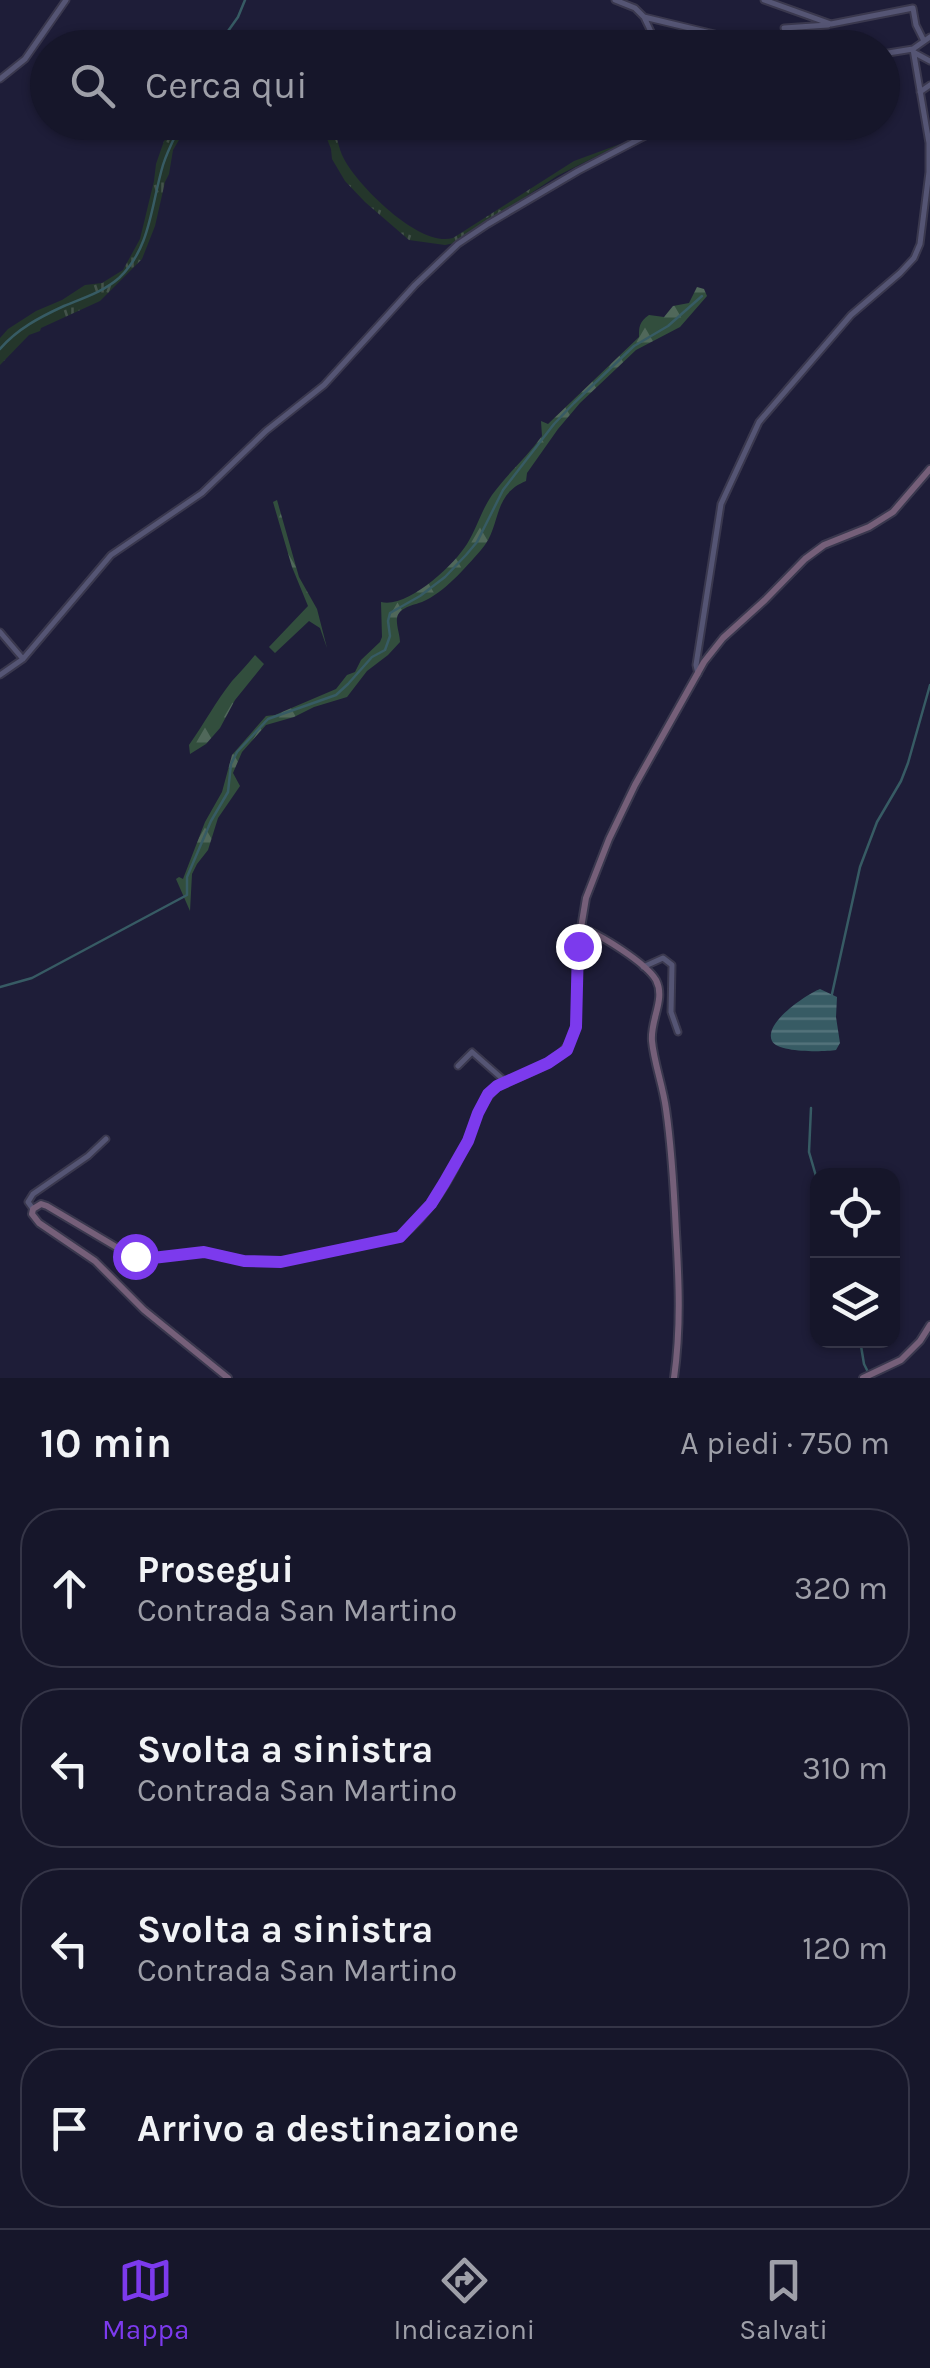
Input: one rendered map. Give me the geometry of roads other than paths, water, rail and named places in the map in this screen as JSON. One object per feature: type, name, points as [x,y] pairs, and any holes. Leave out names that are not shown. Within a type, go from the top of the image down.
[{"type":"main road","points":[[228,1378],[144,1310],[95,1261],[39,1223],[32,1209],[47,1206],[128,1254],[144,1259],[204,1252],[244,1261],[281,1262],[400,1237],[424,1214],[444,1183],[488,1094],[563,1054],[573,1038],[580,928],[586,898],[635,785],[698,674],[723,638],[805,559],[824,545],[885,518],[930,469]]},
{"type":"main road","points":[[580,928],[643,967],[660,992],[652,1042],[674,1170],[680,1293],[674,1378]]},
{"type":"main road","points":[[867,1375],[900,1360],[930,1325]]},
{"type":"street","points":[[46,30],[66,0]]},
{"type":"street","points":[[615,0],[636,8],[649,30]]},
{"type":"street","points":[[764,0],[831,24]]},
{"type":"street","points":[[784,28],[831,24],[913,8],[916,25],[927,39],[914,51]]},
{"type":"street","points":[[644,17],[693,30]]},
{"type":"street","points":[[698,674],[696,665],[721,504],[760,422],[851,315],[914,258],[920,244],[930,172],[928,126],[914,51]]},
{"type":"street","points":[[900,52],[914,51],[930,60]]},
{"type":"street","points":[[0,79],[30,53]]},
{"type":"street","points":[[920,92],[930,85]]},
{"type":"street","points":[[0,675],[23,659],[111,555],[202,493],[266,432],[324,385],[458,244],[637,140]]},
{"type":"street","points":[[0,632],[23,659]]},
{"type":"street","points":[[643,967],[663,958],[672,965],[671,1012],[678,1032]]},
{"type":"street","points":[[458,1066],[472,1052],[506,1082]]},
{"type":"street","points":[[32,1209],[28,1202],[33,1194],[106,1138]]},
{"type":"waterway","points":[[229,30],[245,0]]},
{"type":"waterway","points":[[0,349],[38,319],[106,287],[130,266],[144,240],[173,140]]},
{"type":"waterway","points":[[0,987],[32,978],[187,895],[187,877],[228,792],[231,764],[237,752],[268,719],[336,695],[372,657],[385,650],[390,636],[390,613],[445,577],[466,555],[477,542],[503,490],[554,424],[634,346],[668,326],[702,296]]},
{"type":"waterway","points":[[832,994],[860,867],[877,822],[908,763],[930,685]]},
{"type":"waterway","points":[[811,1108],[809,1152],[814,1168]]},
{"type":"waterway","points":[[861,1348],[871,1378]]}]
